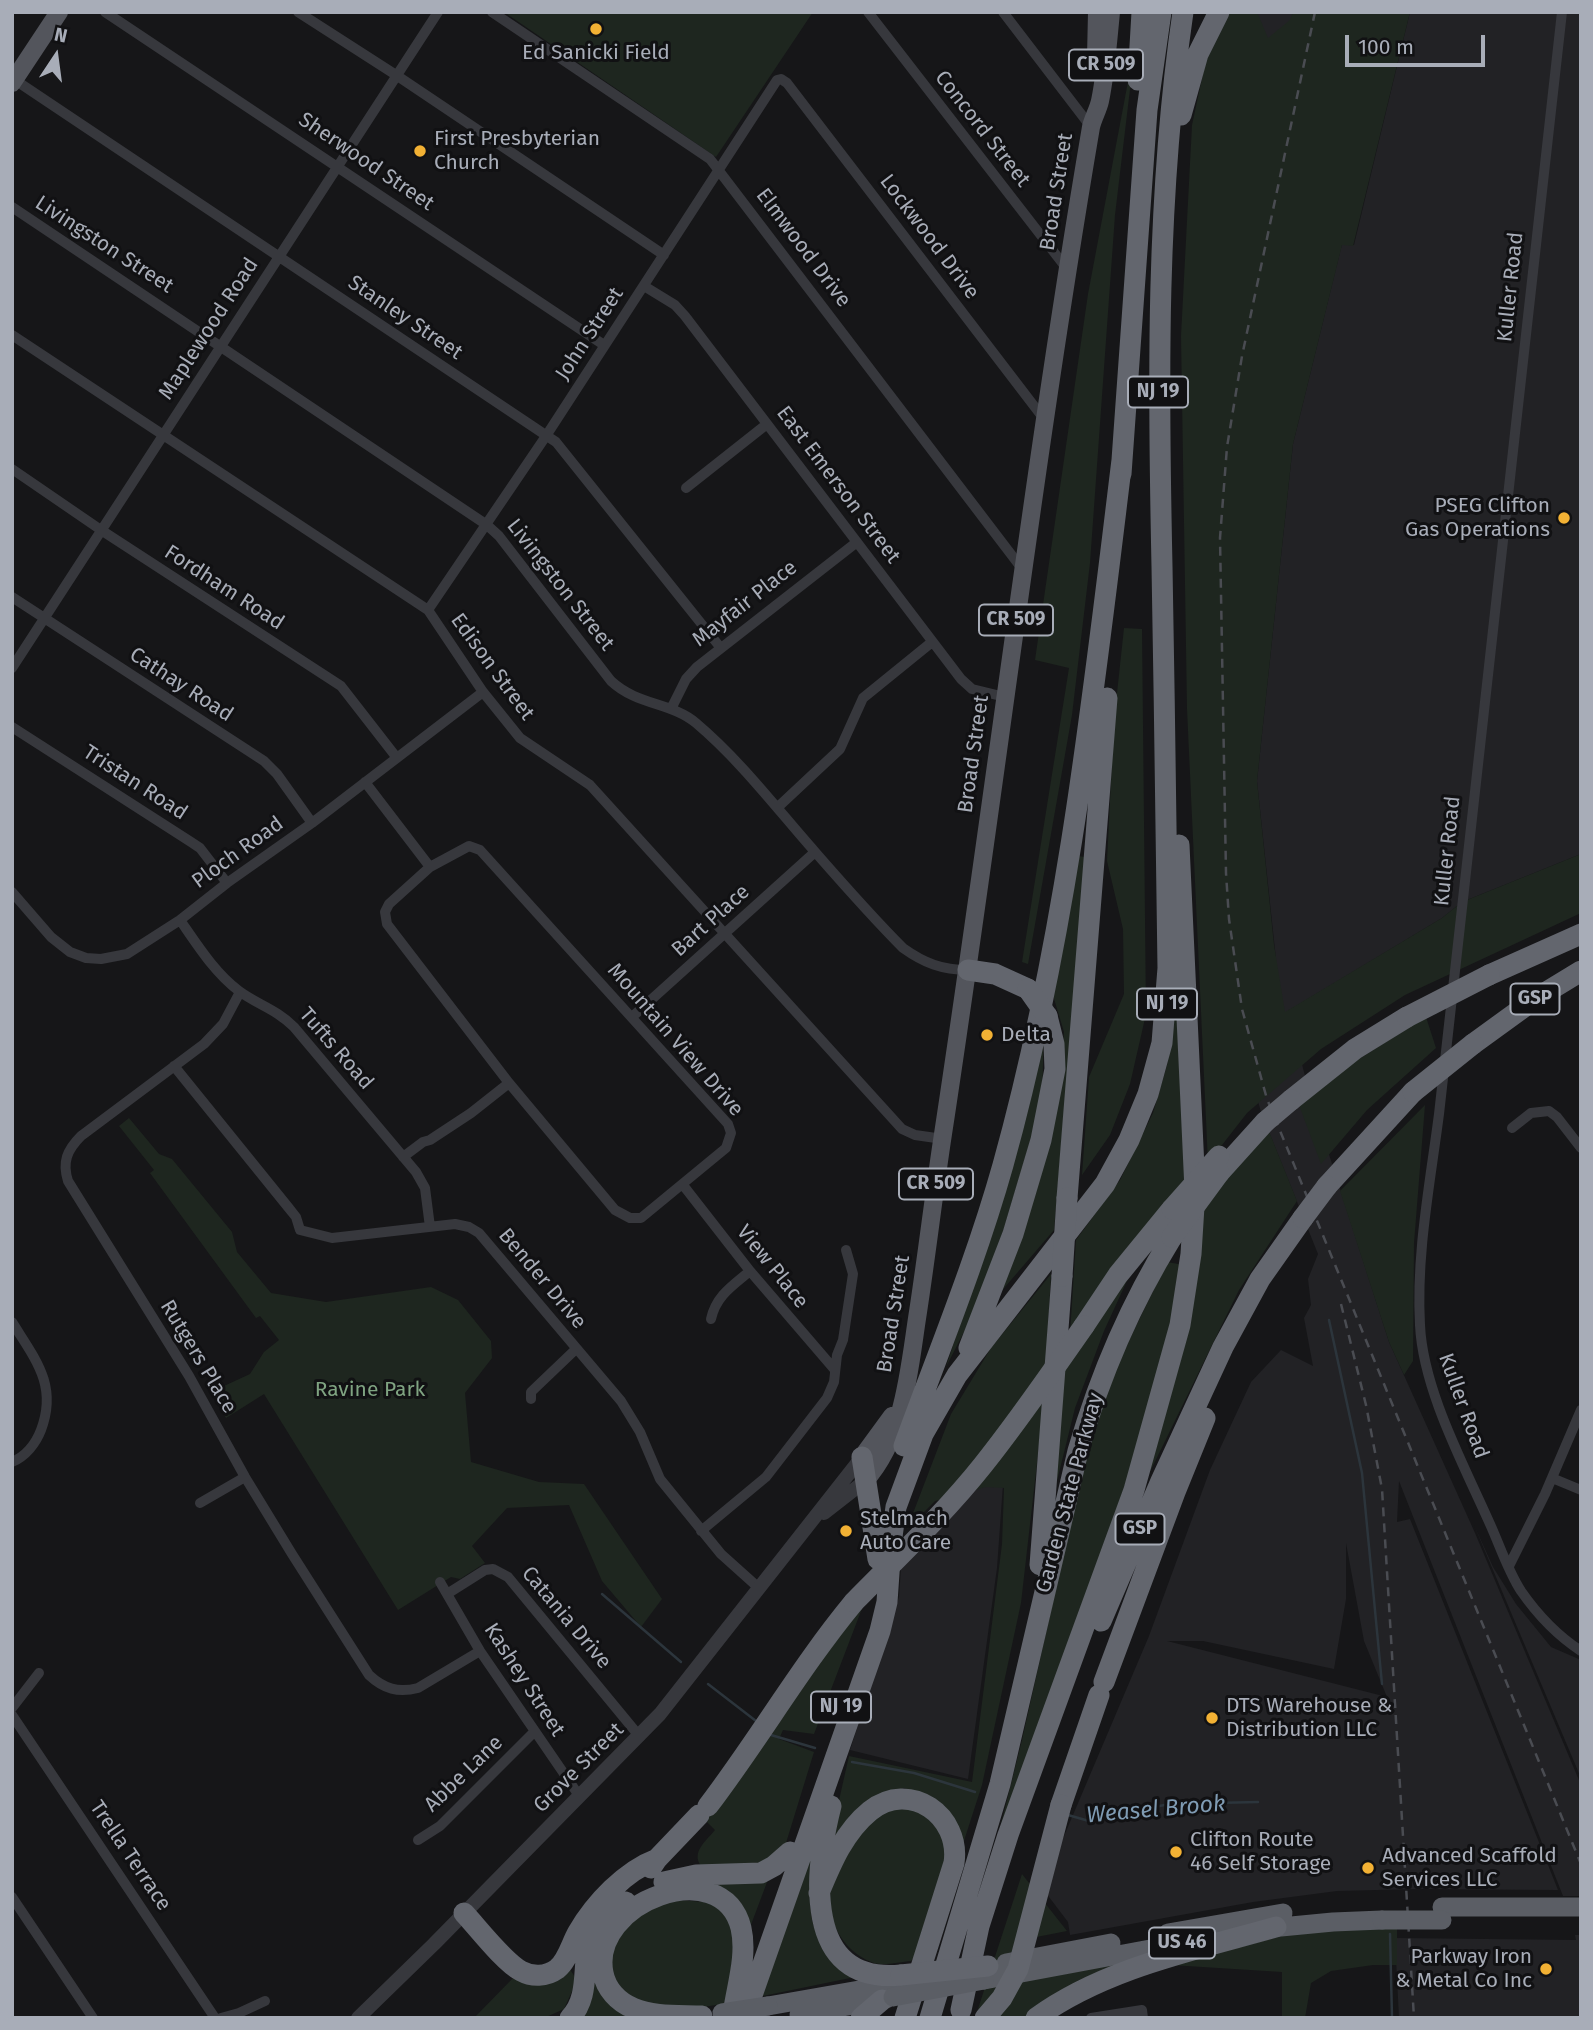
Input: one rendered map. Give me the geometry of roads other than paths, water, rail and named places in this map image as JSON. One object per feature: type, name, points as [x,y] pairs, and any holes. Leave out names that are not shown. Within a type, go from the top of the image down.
[{"type":"highway","points":[[1139,214],[1137,116],[1142,12]]},
{"type":"highway","name":"NJ 19","points":[[721,2015],[790,1852],[871,1619],[884,1507],[982,1231],[1003,1165],[1027,1066],[1058,913],[1090,725],[1122,460],[1148,99],[1161,12]]},
{"type":"highway","name":"NJ 19","points":[[721,2015],[845,1732],[885,1612],[892,1528],[906,1476],[923,1434],[957,1375],[1105,1184],[1140,1118],[1156,1068],[1165,1017],[1168,968],[1158,366],[1163,214],[1170,112],[1183,12]]},
{"type":"highway","points":[[1163,214],[1192,72],[1219,12]]},
{"type":"highway","points":[[1034,1633],[1098,814],[1122,460]]},
{"type":"highway","points":[[960,2014],[979,1926],[1008,1835],[1134,1490],[1164,1389],[1187,1289],[1194,1222],[1194,1154],[1174,746],[1162,571]]},
{"type":"highway","name":"Garden State Parkway","points":[[930,2018],[1000,1784],[1077,1451],[1099,1383],[1130,1310],[1172,1237],[1219,1164],[1291,1100],[1355,1049],[1407,1017],[1489,975],[1581,934]]},
{"type":"highway","points":[[957,1375],[1013,1234],[1041,1140],[1055,1069],[1054,1044],[1047,1016],[1028,989],[995,974],[968,970]]},
{"type":"highway","name":"GSP","points":[[960,2014],[1018,1839],[1082,1667],[1161,1481],[1223,1347],[1260,1279],[1328,1186],[1413,1092],[1491,1030],[1581,971]]},
{"type":"highway","points":[[1491,1030],[1581,986]]},
{"type":"highway","points":[[570,2018],[578,2008],[583,1994],[588,1942],[603,1917],[647,1875],[657,1859],[703,1810],[752,1745],[824,1639],[854,1602],[983,1466],[1025,1411],[1118,1275],[1172,1209],[1219,1164]]},
{"type":"highway","points":[[985,2018],[1002,1998],[1018,1969],[1061,1805],[1102,1688],[1175,1492],[1260,1279]]},
{"type":"highway","points":[[862,1457],[878,1559]]},
{"type":"highway","points":[[845,1732],[821,1856],[819,1893],[823,1927],[836,1951],[852,1965],[869,1973],[887,1976],[894,1989]]},
{"type":"highway","points":[[819,1893],[842,1845],[864,1817],[876,1807],[890,1801],[912,1801],[935,1810],[946,1823],[955,1846],[954,1863],[905,2018]]},
{"type":"highway","points":[[603,1917],[640,1892],[664,1882],[696,1875],[761,1873],[790,1852]]},
{"type":"highway","points":[[464,1913],[515,1967],[530,1975],[549,1973],[564,1962],[580,1929],[605,1897],[642,1864],[657,1859]]},
{"type":"highway","points":[[721,2015],[743,1953],[741,1928],[736,1915],[720,1898],[705,1892],[679,1891],[642,1903],[624,1916],[611,1932],[603,1952],[604,1977],[616,1997],[636,2010],[721,2015],[774,2012],[986,1973]]},
{"type":"highway","name":"US 46","points":[[986,1973],[1246,1918],[1313,1910],[1381,1914],[1576,1913]]},
{"type":"highway","name":"US 46","points":[[986,1973],[1276,1927],[1381,1914]]},
{"type":"highway","points":[[1036,2018],[1075,1994],[1108,1980],[1169,1957],[1276,1927]]},
{"type":"highway","points":[[862,2018],[894,1989]]},
{"type":"main road","points":[[13,80],[59,12]]},
{"type":"main road","name":"Broad Street","points":[[1092,121],[1090,103],[1097,12]]},
{"type":"main road","name":"Broad Street","points":[[865,1482],[888,1446],[897,1424],[913,1347],[1044,419],[1092,121],[1099,106],[1107,62],[1111,12]]},
{"type":"main road","name":"Broad Street","points":[[862,1457],[883,1430],[902,1398]]},
{"type":"street","name":"Sherwood Street","points":[[105,12],[604,345]]},
{"type":"street","points":[[298,12],[664,256]]},
{"type":"street","name":"Maplewood Road","points":[[12,668],[438,12]]},
{"type":"street","name":"Elmwood Drive","points":[[492,12],[710,159],[720,169],[1023,570]]},
{"type":"street","name":"Concord Street","points":[[868,12],[1067,270]]},
{"type":"street","points":[[1003,12],[1092,121]]},
{"type":"street","name":"Kuller Road","points":[[1562,12],[1420,1266],[1420,1326],[1422,1348],[1432,1387],[1519,1589],[1553,1629],[1581,1651]]},
{"type":"street","name":"John Street","points":[[428,610],[547,436],[777,80],[781,79]]},
{"type":"street","name":"Lockwood Drive","points":[[781,79],[787,83],[1044,419]]},
{"type":"street","name":"Stanley Street","points":[[13,80],[556,442],[720,647]]},
{"type":"street","name":"Livingston Street","points":[[12,208],[487,525],[499,536],[611,681],[635,698],[671,709],[694,721],[778,807],[815,852],[903,948],[920,960],[940,968],[968,970]]},
{"type":"street","name":"East Emerson Street","points":[[645,286],[675,305],[685,316],[932,642],[972,689],[1005,697]]},
{"type":"street","name":"Edison Street","points":[[12,335],[428,610],[483,692],[520,738],[578,774],[590,785],[902,1129],[915,1135],[943,1139]]},
{"type":"street","points":[[686,488],[767,424]]},
{"type":"street","name":"Fordham Road","points":[[12,469],[341,686],[397,758]]},
{"type":"street","name":"Mayfair Place","points":[[671,709],[685,679],[720,647],[857,542]]},
{"type":"street","name":"Cathay Road","points":[[12,597],[264,761],[277,774],[312,823]]},
{"type":"street","points":[[778,807],[839,749],[863,698],[932,642]]},
{"type":"street","name":"Ploch Road","points":[[12,891],[51,937],[70,952],[86,958],[101,959],[127,954],[180,920],[312,823],[483,692]]},
{"type":"street","name":"Tristan Road","points":[[12,727],[191,842],[211,860],[227,883]]},
{"type":"street","points":[[365,782],[430,867]]},
{"type":"street","name":"Mountain View Drive","points":[[469,846],[480,850],[632,1017],[728,1124],[731,1133],[726,1148],[641,1218],[624,1216],[615,1210],[509,1083],[387,924],[385,912],[389,904],[430,867],[469,846]]},
{"type":"street","name":"Bart Place","points":[[632,1017],[725,936],[815,852]]},
{"type":"street","name":"Tufts Road","points":[[180,920],[216,970],[240,992],[283,1016],[294,1027],[403,1157],[425,1188],[430,1227]]},
{"type":"street","name":"Rutgers Place","points":[[240,992],[215,1035],[81,1136],[68,1153],[65,1171],[73,1191],[189,1376],[245,1477],[362,1664],[378,1683],[398,1691],[418,1688],[480,1651]]},
{"type":"street","name":"Bender Drive","points":[[174,1066],[296,1217],[300,1230],[332,1238],[455,1224],[469,1227],[479,1233],[621,1401],[640,1432],[660,1479],[701,1531],[721,1554],[761,1589]]},
{"type":"street","points":[[403,1157],[471,1113],[509,1083]]},
{"type":"street","points":[[1512,1128],[1531,1113],[1549,1111],[1557,1116],[1581,1148]]},
{"type":"street","name":"View Place","points":[[683,1185],[750,1271],[835,1370]]},
{"type":"street","points":[[701,1531],[766,1477],[827,1398],[834,1382],[837,1354],[843,1340],[853,1274],[845,1250]]},
{"type":"street","points":[[711,1319],[713,1307],[721,1294],[750,1271]]},
{"type":"street","points":[[12,1322],[40,1368],[47,1389],[44,1422],[39,1436],[25,1454],[12,1462]]},
{"type":"street","points":[[531,1399],[531,1392],[576,1349]]},
{"type":"street","points":[[1509,1566],[1552,1478],[1581,1410]]},
{"type":"street","name":"Grove Street","points":[[358,2018],[640,1737],[761,1589],[862,1457]]},
{"type":"street","points":[[201,1503],[245,1477]]},
{"type":"street","points":[[1552,1478],[1581,1490]]},
{"type":"street","name":"Grove Street","points":[[808,1528],[865,1482]]},
{"type":"street","name":"Catania Drive","points":[[447,1594],[485,1570],[493,1569],[508,1577],[640,1737]]},
{"type":"street","name":"Kashey Street","points":[[440,1583],[480,1651],[580,1797]]},
{"type":"street","points":[[12,1708],[39,1673]]},
{"type":"street","name":"Trella Terrace","points":[[12,1715],[215,2018]]},
{"type":"street","name":"Abbe Lane","points":[[418,1840],[440,1826],[534,1732]]},
{"type":"street","points":[[12,1897],[93,2018]]},
{"type":"street","points":[[221,2018],[265,2001]]},
{"type":"street","points":[[1091,2018],[1142,2010],[1143,2018]]},
{"type":"waterway","points":[[1329,1320],[1362,1473],[1382,1684]]},
{"type":"waterway","name":"Weasel Brook","points":[[602,1594],[681,1662]]},
{"type":"waterway","name":"Weasel Brook","points":[[708,1684],[756,1721]]},
{"type":"waterway","name":"Weasel Brook","points":[[771,1735],[815,1748]]},
{"type":"waterway","name":"Weasel Brook","points":[[852,1762],[914,1773],[975,1792]]},
{"type":"waterway","name":"Weasel Brook","points":[[1068,1815],[1089,1821],[1169,1804],[1258,1802]]},
{"type":"waterway","name":"Weasel Brook","points":[[1390,1934],[1392,2018]]},
{"type":"railway","points":[[1315,12],[1242,356],[1227,447],[1220,538],[1229,919],[1242,1009],[1267,1099],[1581,1864]]},
{"type":"railway","points":[[1341,1304],[1366,1405],[1382,1489],[1414,2018]]},
{"type":"place","name":"Ed Sanicki Field","points":[[596,29]]},
{"type":"place","name":"First Presbyterian Church","points":[[420,151]]},
{"type":"place","name":"PSEG Clifton Gas Operations","points":[[1564,518]]},
{"type":"place","name":"Delta","points":[[987,1035]]},
{"type":"place","name":"Stelmach Auto Care","points":[[846,1531]]},
{"type":"place","name":"DTS Warehouse & Distribution LLC","points":[[1212,1718]]},
{"type":"place","name":"Clifton Route 46 Self Storage","points":[[1176,1852]]},
{"type":"place","name":"Advanced Scaffold Services LLC","points":[[1368,1868]]},
{"type":"place","name":"Parkway Iron & Metal Co Inc","points":[[1546,1969]]},
{"type":"park label","name":"Ravine Park","points":[[370,1390]]}]
